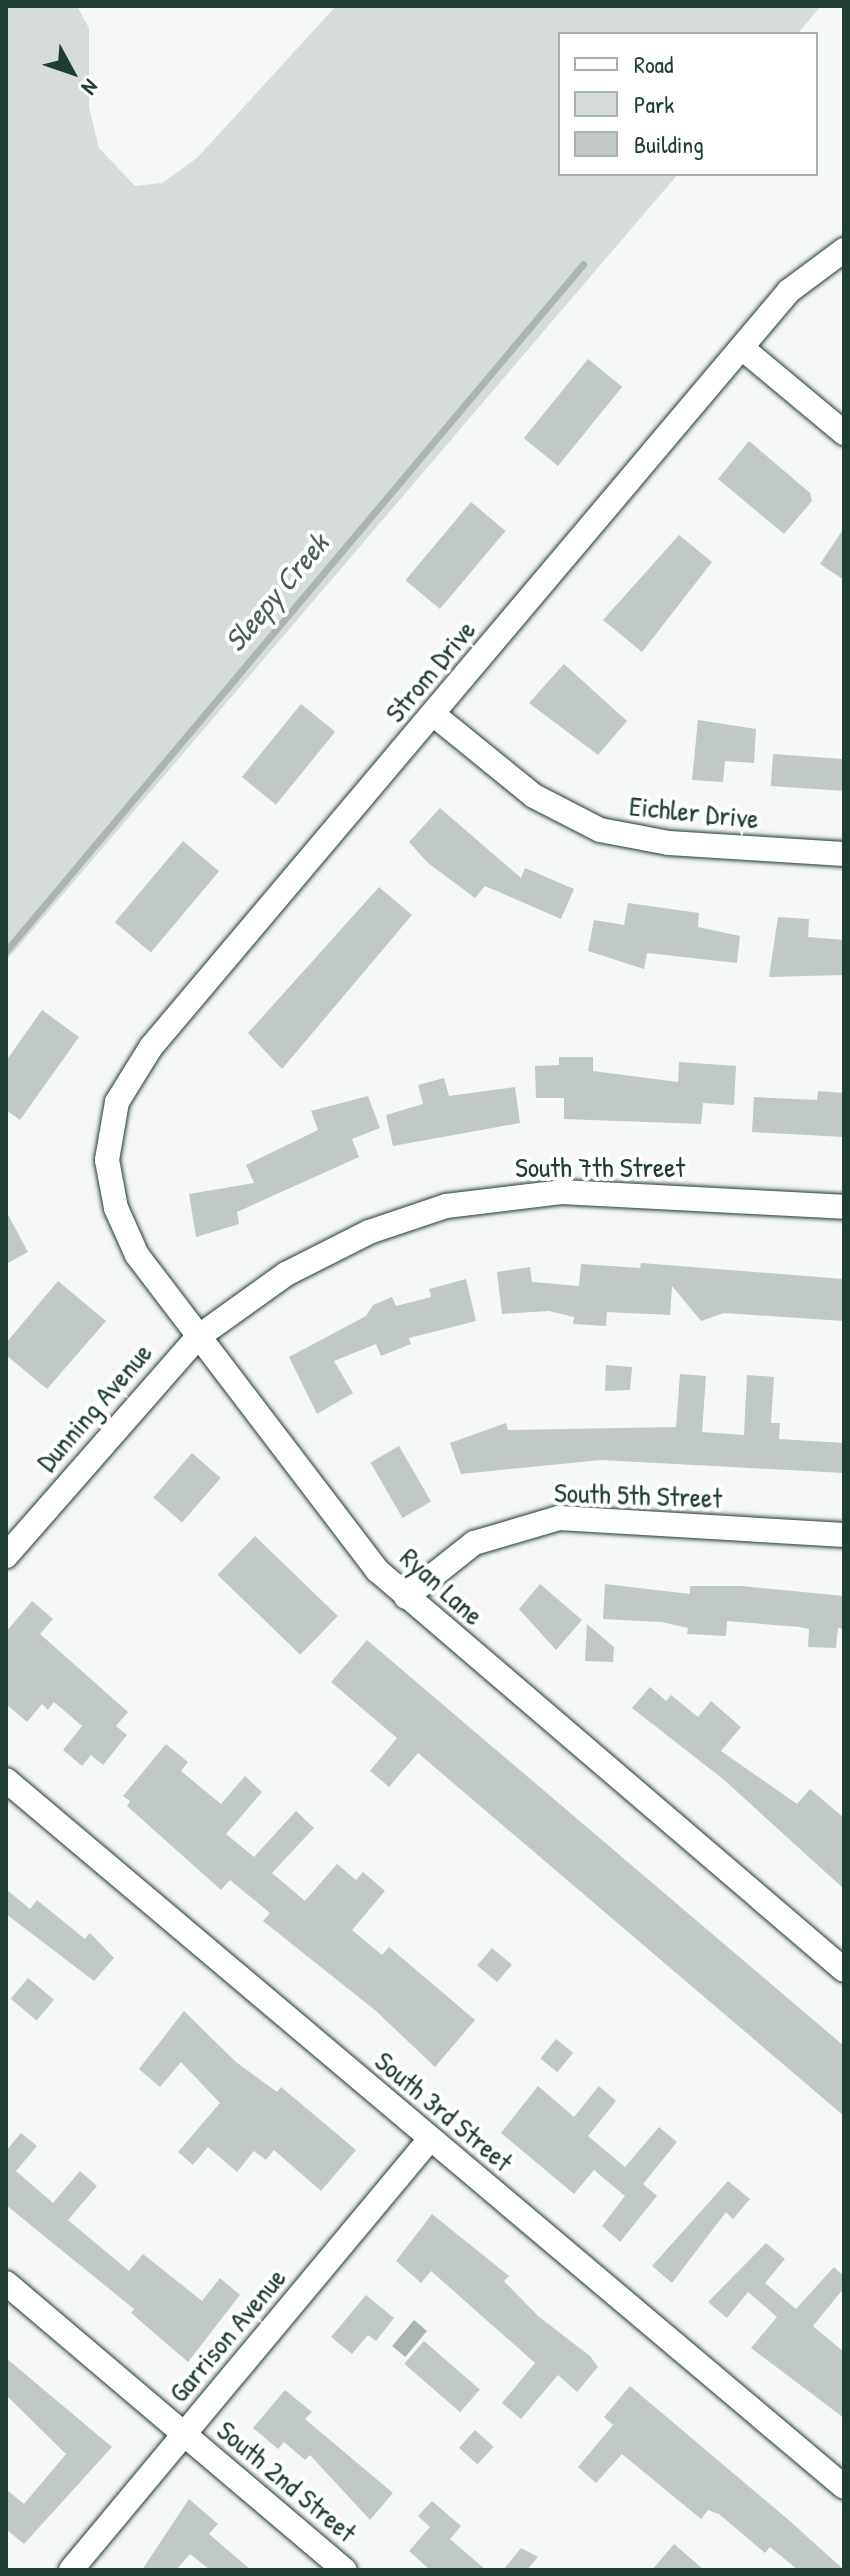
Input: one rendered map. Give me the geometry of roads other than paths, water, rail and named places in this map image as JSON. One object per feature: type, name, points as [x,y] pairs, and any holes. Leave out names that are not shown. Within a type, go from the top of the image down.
[{"type":"street","name":"Strom Drive","points":[[107,1160],[117,1102],[144,1056],[794,285],[844,250]]},
{"type":"street","points":[[742,348],[844,433]]},
{"type":"street","name":"Eichler Drive","points":[[433,714],[534,796],[600,830],[669,843],[844,854]]},
{"type":"street","name":"Ryan Lane","points":[[107,1160],[130,1243],[360,1551],[406,1597],[844,1970]]},
{"type":"street","name":"South 7th Street","points":[[198,1337],[324,1253],[459,1204],[590,1191],[844,1207]]},
{"type":"street","name":"Dunning Avenue","points":[[6,1556],[198,1337]]},
{"type":"street","name":"South 5th Street","points":[[406,1597],[474,1543],[559,1518],[844,1535]]},
{"type":"street","name":"South 3rd Street","points":[[6,1780],[844,2487]]},
{"type":"street","name":"Garrison Avenue","points":[[71,2570],[430,2139]]},
{"type":"street","name":"South 2nd Street","points":[[6,2283],[345,2570]]},
{"type":"waterway","name":"Sleepy Creek","points":[[6,951],[583,264]]}]
